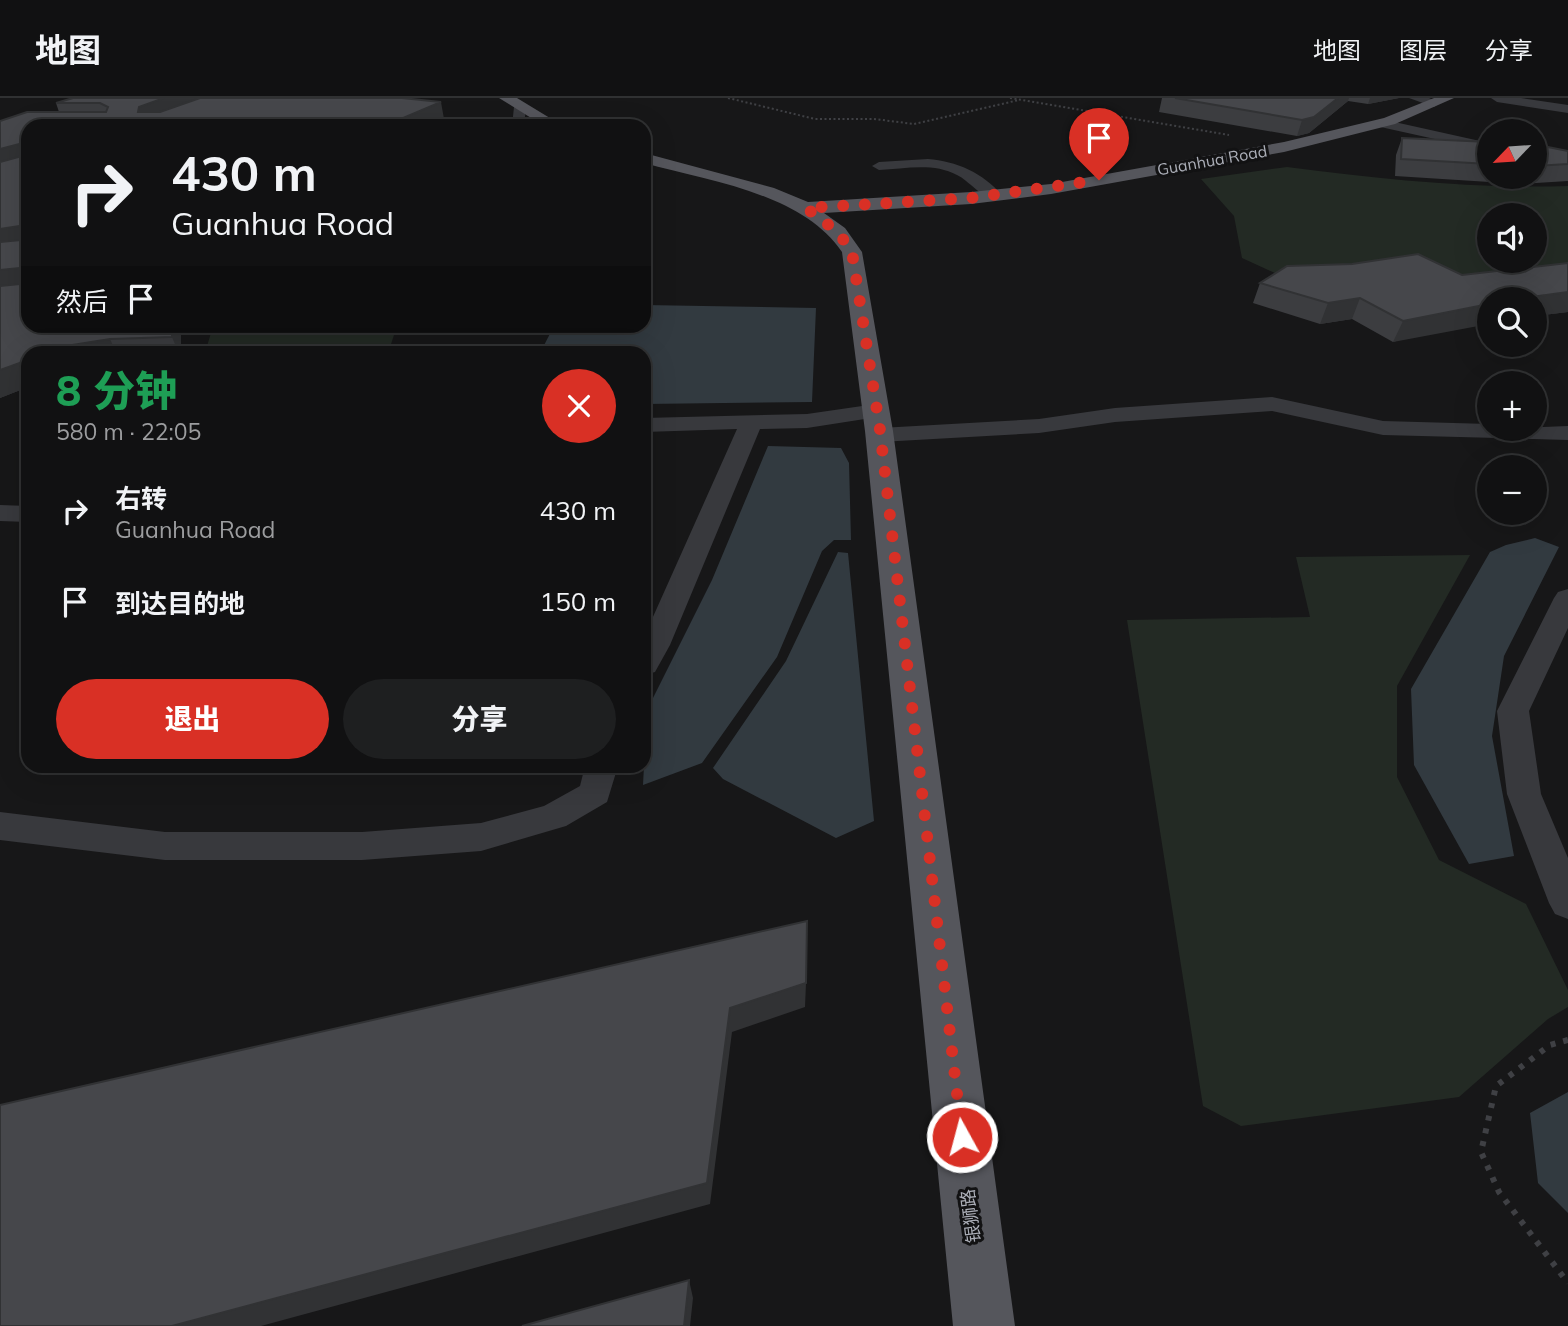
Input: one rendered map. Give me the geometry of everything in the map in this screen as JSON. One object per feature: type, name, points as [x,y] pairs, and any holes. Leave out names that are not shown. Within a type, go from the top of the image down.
[{"type":"main road","points":[[513,101],[543,119]]},
{"type":"main road","name":"Guanhua Road","points":[[651,160],[767,192],[806,208],[994,195],[1051,189],[1284,147],[1381,124],[1440,101]]},
{"type":"main road","name":"银狮路","points":[[806,208],[838,232],[852,252],[878,423],[984,1326]]},
{"type":"street","points":[[1415,98],[1440,101]]},
{"type":"street","points":[[1497,98],[1568,109]]},
{"type":"street","points":[[513,101],[517,119]]},
{"type":"street","points":[[1381,124],[1477,144]]},
{"type":"street","points":[[878,166],[944,163],[971,175],[994,195]]},
{"type":"street","points":[[651,425],[807,421],[1039,426],[1115,415],[1272,404],[1383,428],[1568,433]]},
{"type":"street","points":[[651,652],[751,423]]},
{"type":"street","points":[[0,513],[21,514]]},
{"type":"street","points":[[1568,598],[1513,711],[1524,794],[1568,903]]},
{"type":"street","points":[[0,826],[165,846],[362,846],[481,837],[554,817],[595,793],[600,773]]},
{"type":"path","points":[[728,98],[815,119],[874,119],[914,124],[1019,100]]},
{"type":"path","points":[[1010,98],[1100,111],[1232,136]]},
{"type":"path","points":[[1568,1040],[1550,1045],[1496,1086],[1481,1152],[1499,1192],[1568,1283]]},
{"type":"shaded area","points":[[1287,167],[1477,185],[1477,189],[1547,189],[1547,187],[1568,186],[1568,277],[1290,280],[1242,258],[1234,216],[1201,179]]},
{"type":"shaded area","points":[[651,305],[816,308],[812,402],[651,404],[651,346],[544,346],[550,333],[651,333]]},
{"type":"shaded area","points":[[211,333],[395,333],[390,346],[207,346]]},
{"type":"shaded area","points":[[768,446],[841,448],[849,463],[851,540],[834,540],[822,551],[777,657],[702,763],[643,785],[644,773],[651,773],[651,702],[712,580]]},
{"type":"shaded area","points":[[1535,538],[1559,547],[1504,656],[1492,736],[1514,856],[1469,864],[1414,765],[1411,689],[1490,552]]},
{"type":"shaded area","points":[[838,552],[848,553],[874,821],[836,838],[723,779],[713,768],[786,661]]},
{"type":"shaded area","points":[[1470,555],[1397,686],[1397,777],[1439,860],[1526,904],[1568,990],[1568,1007],[1548,1019],[1459,1097],[1241,1126],[1203,1106],[1127,620],[1310,617],[1296,557]]},
{"type":"shaded area","points":[[1568,1092],[1568,1213],[1538,1183],[1530,1113]]},
{"type":"building","points":[[73,98],[164,98],[139,107],[138,112],[160,112],[200,98],[402,98],[441,102],[401,119],[21,119],[21,145],[0,149],[0,121],[27,112],[106,112],[108,107],[100,103],[56,103]]},
{"type":"building","points":[[1175,98],[1338,98],[1314,117],[1302,120]]},
{"type":"building","points":[[1402,138],[1477,141],[1477,163],[1401,159]]},
{"type":"building","points":[[1547,147],[1568,151],[1568,164],[1547,165]]},
{"type":"building","points":[[21,156],[21,333],[172,333],[172,337],[110,339],[66,346],[21,346],[21,362],[0,370],[0,286],[19,284],[19,268],[0,270],[0,242],[20,240],[20,226],[0,229],[0,162]]},
{"type":"building","points":[[1418,254],[1462,275],[1547,273],[1547,265],[1568,263],[1568,292],[1547,295],[1547,287],[1477,287],[1477,306],[1403,321],[1360,298],[1328,303],[1260,283],[1287,266],[1352,264]]},
{"type":"building","points":[[807,921],[806,983],[730,1008],[707,1183],[172,1326],[0,1326],[0,1105]]},
{"type":"building","points":[[689,1280],[684,1326],[522,1326]]},
{"type":"route","points":[[962,1137],[880,430],[852,252],[838,232],[806,208],[971,198],[1051,189],[1099,180]]}]
